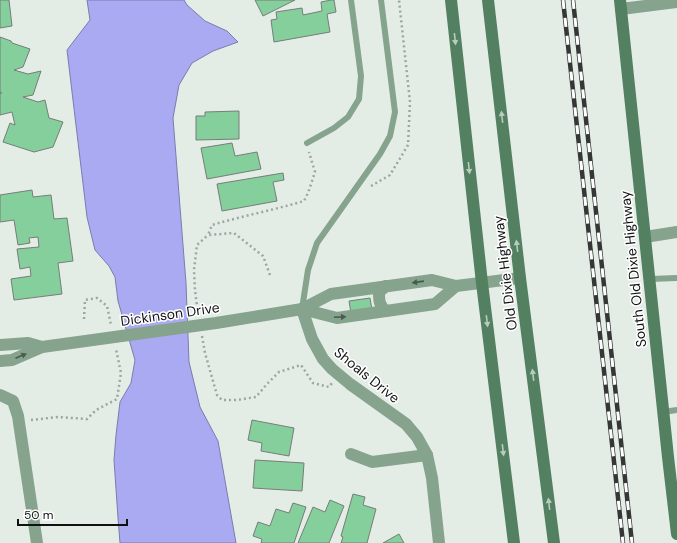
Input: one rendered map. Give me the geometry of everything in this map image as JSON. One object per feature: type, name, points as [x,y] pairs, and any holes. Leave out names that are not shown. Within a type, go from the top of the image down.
[{"type":"main road","name":"Old Dixie Highway","points":[[451,0],[482,283],[514,543]]},
{"type":"main road","name":"Old Dixie Highway","points":[[488,0],[520,278],[554,543]]},
{"type":"main road","name":"South Old Dixie Highway","points":[[620,5],[663,412],[672,456],[677,534]]},
{"type":"street","points":[[620,5],[677,2]]},
{"type":"street","points":[[645,236],[677,232]]},
{"type":"street","name":"Dickinson Drive","points":[[0,362],[12,360],[42,347],[216,323],[302,309],[331,294],[432,280],[456,286],[520,278]]},
{"type":"street","points":[[386,286],[379,292],[381,307],[386,311]]},
{"type":"street","name":"Dickinson Drive","points":[[302,309],[337,318],[435,304],[456,286]]},
{"type":"street","name":"Shoals Drive","points":[[302,309],[312,340],[323,359],[338,374],[406,424],[417,437],[427,455],[432,478],[439,543]]},
{"type":"street","name":"Dickinson Drive","points":[[0,345],[28,343],[42,347]]},
{"type":"street","points":[[0,395],[13,401],[19,422],[37,543]]},
{"type":"street","points":[[351,454],[372,462],[427,455]]},
{"type":"lane","points":[[307,144],[334,128],[348,117],[359,99],[361,76],[351,0]]},
{"type":"lane","points":[[302,309],[308,270],[317,243],[380,154],[390,136],[395,112],[381,0]]},
{"type":"lane","points":[[650,279],[677,278]]},
{"type":"lane","points":[[663,412],[677,410]]},
{"type":"path","points":[[200,321],[195,290],[194,270],[197,245],[208,235],[212,225],[275,210],[304,201],[315,172],[307,144]]},
{"type":"path","points":[[208,235],[234,233],[263,256],[270,275]]},
{"type":"path","points":[[84,319],[85,300],[97,298],[107,306],[111,328]]},
{"type":"path","points":[[201,329],[205,353],[216,395],[222,400],[237,400],[256,397],[279,372],[301,365],[313,383],[329,387],[338,374]]},
{"type":"path","points":[[19,422],[58,417],[87,419],[96,410],[117,399],[121,373],[114,343]]},
{"type":"water","points":[[87,0],[184,0],[187,5],[205,21],[227,31],[238,42],[213,51],[192,63],[179,85],[173,118],[186,283],[189,362],[200,407],[218,441],[236,543],[120,543],[114,460],[116,435],[120,402],[131,383],[135,360],[118,301],[115,277],[109,266],[95,250],[87,217],[67,50],[90,20]]},
{"type":"building","points":[[0,0],[9,0],[12,26],[0,28]]},
{"type":"building","points":[[255,0],[295,0],[263,16]]},
{"type":"building","points":[[334,0],[336,12],[327,14],[330,32],[274,42],[271,20],[277,19],[276,12],[302,8],[303,15],[322,11],[321,2]]},
{"type":"building","points":[[0,37],[30,49],[23,67],[14,70],[28,74],[41,71],[33,95],[23,97],[38,102],[45,100],[49,118],[63,122],[53,147],[34,152],[3,142],[10,123],[15,125],[12,112],[0,115],[0,93],[2,93],[0,92]]},
{"type":"building","points":[[239,111],[239,139],[196,140],[196,116],[205,116],[205,112]]},
{"type":"building","points":[[232,143],[235,156],[257,152],[261,169],[207,179],[201,148]]},
{"type":"building","points":[[283,173],[284,180],[273,182],[277,201],[222,211],[217,184]]},
{"type":"building","points":[[32,190],[33,197],[51,195],[54,219],[67,218],[73,261],[58,263],[62,294],[14,300],[11,279],[31,276],[30,267],[20,269],[17,249],[39,247],[38,237],[29,238],[30,243],[18,245],[14,220],[0,222],[0,195]]},
{"type":"building","points":[[370,298],[372,310],[351,313],[349,301]]},
{"type":"building","points":[[252,420],[294,428],[289,456],[261,451],[262,443],[248,440]]},
{"type":"building","points":[[255,460],[304,463],[302,491],[253,488]]},
{"type":"building","points":[[353,494],[365,497],[363,505],[376,509],[367,543],[341,543],[343,537],[341,536]]},
{"type":"building","points":[[330,500],[344,506],[329,543],[298,543],[313,507],[325,512]]},
{"type":"building","points":[[293,503],[306,507],[294,543],[261,543],[262,539],[253,536],[258,522],[270,526],[276,509],[289,513]]},
{"type":"building","points":[[399,534],[404,543],[383,543]]},
{"type":"railway","points":[[563,0],[623,543]]},
{"type":"railway","points":[[573,0],[632,543]]}]
